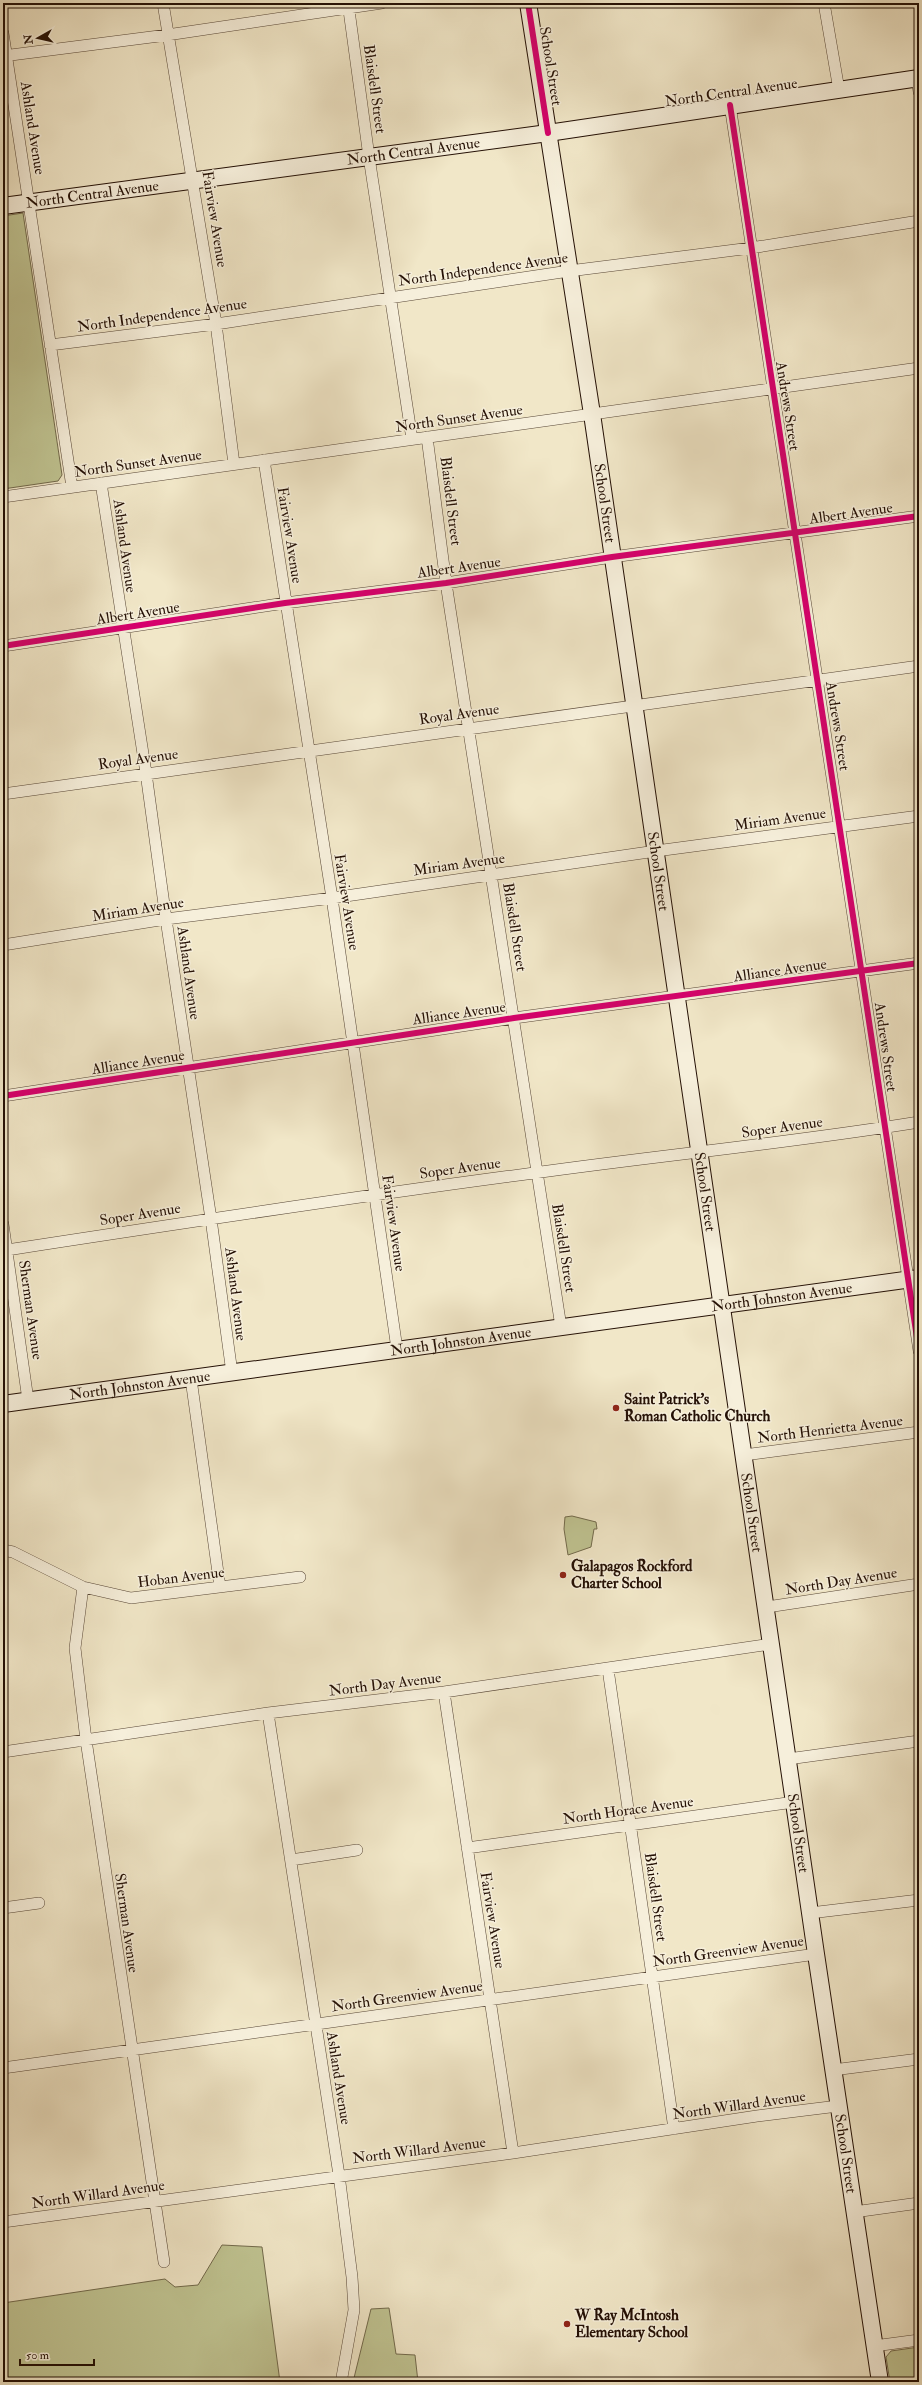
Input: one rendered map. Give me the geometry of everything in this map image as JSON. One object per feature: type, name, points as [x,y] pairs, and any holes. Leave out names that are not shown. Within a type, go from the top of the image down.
[{"type":"main road","name":"School Street","points":[[528,3],[592,414],[676,997],[767,1607],[771,1644],[838,2106],[880,2382]]},
{"type":"main road","name":"North Central Avenue","points":[[3,206],[548,133],[839,90],[918,83]]},
{"type":"main road","name":"North Johnston Avenue","points":[[3,1404],[914,1279]]},
{"type":"street","name":"Fairview Avenue","points":[[163,3],[167,35],[194,180],[216,324],[234,464]]},
{"type":"street","points":[[5,56],[167,35],[349,5],[382,3]]},
{"type":"street","points":[[824,3],[839,90]]},
{"type":"street","name":"Blaisdell Street","points":[[349,5],[369,157],[392,298],[412,439]]},
{"type":"street","name":"Ashland Avenue","points":[[3,33],[5,56],[29,202],[72,487]]},
{"type":"street","name":"Andrews Street","points":[[730,105],[794,534],[841,826],[884,1128],[914,1279],[919,1352]]},
{"type":"street","name":"North Independence Avenue","points":[[50,346],[216,324],[569,271],[751,248],[919,221]]},
{"type":"street","name":"North Sunset Avenue","points":[[3,497],[919,368]]},
{"type":"street","name":"Blaisdell Street","points":[[427,437],[446,583],[561,1327]]},
{"type":"street","name":"Fairview Avenue","points":[[264,460],[332,898],[397,1349]]},
{"type":"street","name":"Ashland Avenue","points":[[101,483],[122,628],[146,773],[232,1373]]},
{"type":"street","name":"Albert Avenue","points":[[3,646],[285,603],[446,583],[612,557],[794,534],[919,516]]},
{"type":"street","name":"Royal Avenue","points":[[3,794],[308,750],[919,666]]},
{"type":"street","name":"Miriam Avenue","points":[[3,945],[166,919],[332,898],[491,874],[919,816]]},
{"type":"street","name":"Alliance Avenue","points":[[3,1096],[514,1018],[862,972],[919,963]]},
{"type":"street","name":"Soper Avenue","points":[[7,1250],[375,1194],[536,1172],[700,1153],[919,1122]]},
{"type":"street","name":"Sherman Avenue","points":[[3,1224],[28,1400]]},
{"type":"street","points":[[190,1379],[220,1587]]},
{"type":"street","name":"North Henrietta Avenue","points":[[744,1455],[919,1432]]},
{"type":"street","name":"Hoban Avenue","points":[[3,1550],[13,1552],[83,1587],[130,1598],[300,1578]]},
{"type":"street","name":"North Day Avenue","points":[[767,1607],[919,1584]]},
{"type":"street","name":"Sherman Avenue","points":[[83,1587],[75,1648],[86,1740],[164,2262]]},
{"type":"street","name":"North Day Avenue","points":[[3,1752],[268,1713],[444,1692],[608,1669],[771,1644]]},
{"type":"street","name":"Blaisdell Street","points":[[608,1669],[674,2129]]},
{"type":"street","name":"Fairview Avenue","points":[[444,1692],[513,2153]]},
{"type":"street","name":"Ashland Avenue","points":[[268,1713],[339,2175],[354,2310],[342,2377]]},
{"type":"street","points":[[788,1759],[919,1741]]},
{"type":"street","name":"North Horace Avenue","points":[[467,1848],[794,1802]]},
{"type":"street","points":[[291,1860],[357,1850]]},
{"type":"street","points":[[810,1913],[919,1900]]},
{"type":"street","points":[[3,1908],[39,1902]]},
{"type":"street","name":"North Greenview Avenue","points":[[3,2068],[816,1954]]},
{"type":"street","points":[[833,2070],[919,2059]]},
{"type":"street","name":"North Willard Avenue","points":[[3,2222],[339,2175],[513,2153],[757,2116],[838,2106]]},
{"type":"street","points":[[854,2212],[919,2203]]},
{"type":"street","points":[[874,2346],[919,2340]]},
{"type":"green space","points":[[23,213],[62,475],[58,481],[3,489],[3,216]]},
{"type":"green space","points":[[572,1516],[596,1522],[597,1529],[594,1529],[591,1547],[568,1555],[564,1529],[565,1517]]},
{"type":"green space","points":[[222,2245],[262,2247],[280,2382],[3,2382],[3,2303],[165,2279],[175,2287],[198,2285]]},
{"type":"green space","points":[[389,2308],[396,2354],[415,2355],[418,2382],[353,2382],[371,2309]]},
{"type":"green space","points":[[919,2347],[919,2382],[890,2382],[886,2357],[891,2351]]},
{"type":"cycle path","points":[[528,3],[548,133]]},
{"type":"cycle path","points":[[730,105],[919,1351]]},
{"type":"cycle path","points":[[3,646],[285,603],[446,583],[612,557],[919,516]]},
{"type":"cycle path","points":[[3,1096],[514,1018],[919,963]]},
{"type":"place","name":"Saint Patrick's Roman Catholic Church","points":[[616,1408]]},
{"type":"place","name":"Galapagos Rockford Charter School","points":[[563,1575]]},
{"type":"place","name":"W Ray McIntosh Elementary School","points":[[567,2324]]}]
